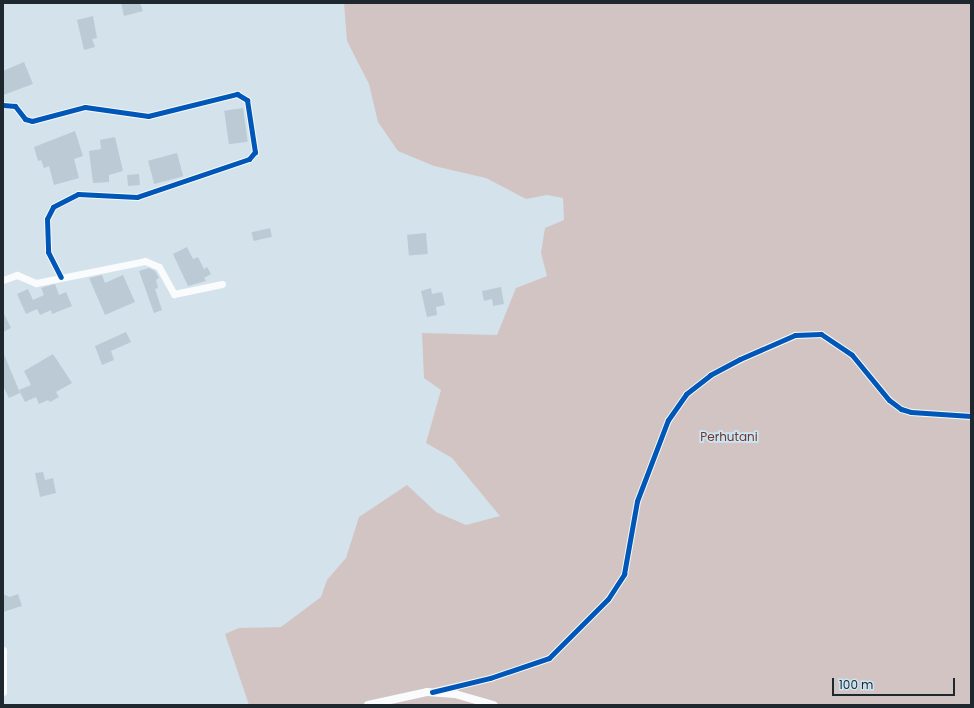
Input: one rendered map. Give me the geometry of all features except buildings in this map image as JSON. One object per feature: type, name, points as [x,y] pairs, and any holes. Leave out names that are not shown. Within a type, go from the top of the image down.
[{"type":"street","points":[[3,105],[15,106],[25,119],[32,121],[85,107],[148,116],[238,94],[248,100],[255,152],[249,160],[136,197],[78,194],[53,207],[47,220],[48,252],[61,277]]},
{"type":"street","points":[[3,280],[17,275],[33,283],[145,261],[159,267],[174,294],[222,284]]},
{"type":"street","points":[[368,705],[490,678],[549,658],[608,598],[624,574],[637,501],[668,420],[686,394],[710,375],[740,359],[795,335],[821,334],[852,355],[889,400],[901,409],[971,416]]},
{"type":"street","points":[[3,650],[3,692]]},
{"type":"street","points":[[432,692],[493,705]]},
{"type":"green space","name":"Perhutani","points":[[344,3],[971,3],[971,705],[249,705],[225,634],[239,628],[281,627],[321,597],[327,580],[346,558],[359,517],[407,485],[436,512],[466,525],[500,516],[452,458],[426,443],[441,390],[424,378],[422,333],[497,335],[516,288],[547,276],[541,253],[545,228],[564,220],[563,198],[547,195],[526,199],[486,178],[434,166],[398,151],[378,122],[369,84],[347,41]]},
{"type":"cycle path","points":[[3,105],[15,106],[25,119],[32,121],[85,107],[148,116],[237,94],[247,100],[255,152],[249,159],[137,197],[78,194],[53,207],[47,219],[48,252],[61,277]]},
{"type":"cycle path","points":[[432,692],[490,678],[549,658],[608,599],[624,574],[637,501],[668,420],[686,394],[710,375],[740,359],[795,335],[821,334],[852,355],[889,400],[901,409],[911,412],[971,416]]}]
